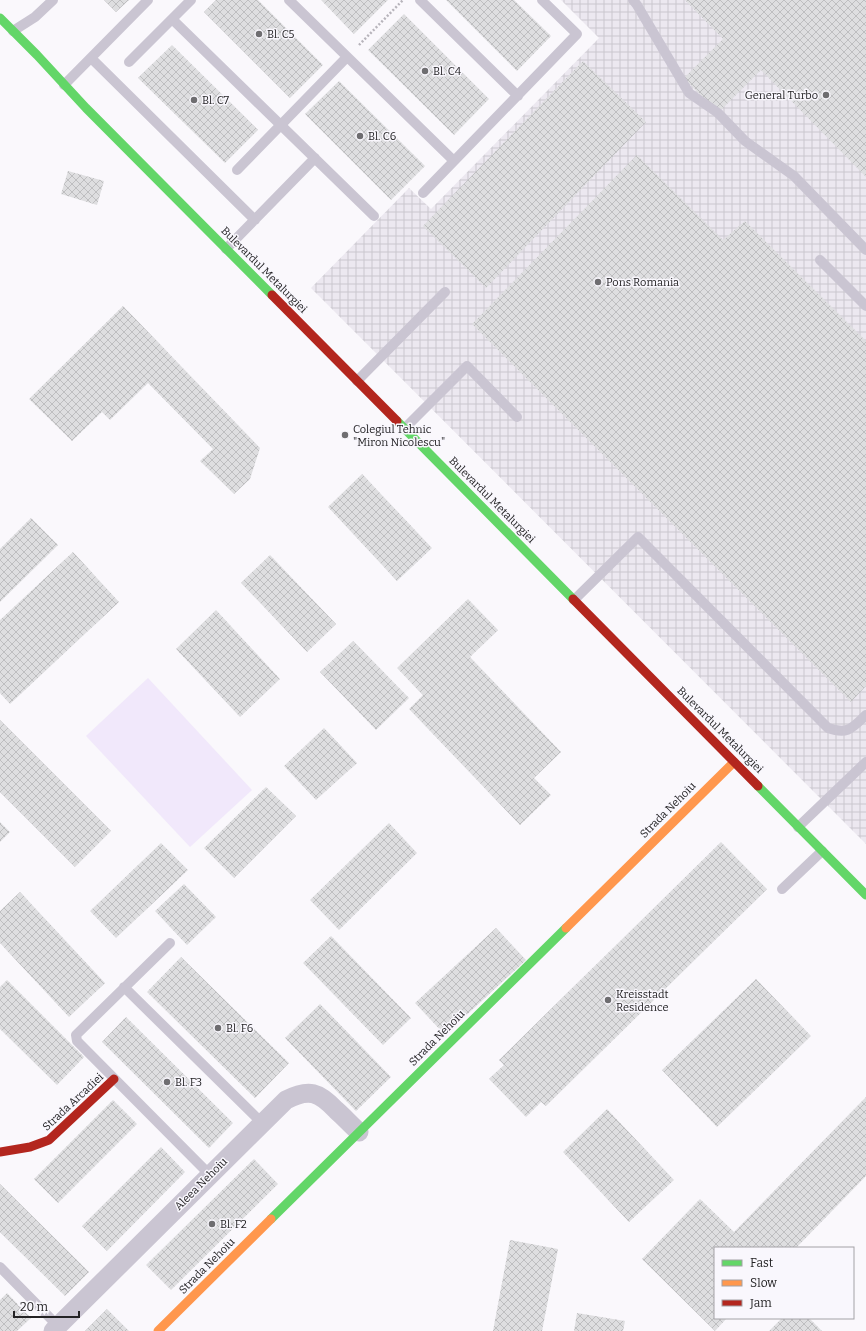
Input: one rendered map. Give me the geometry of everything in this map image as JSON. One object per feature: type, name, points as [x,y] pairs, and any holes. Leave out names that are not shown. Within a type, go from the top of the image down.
[{"type":"main road","name":"Bulevardul Metalurgiei","points":[[0,18],[64,85],[866,895]]},
{"type":"main road","name":"Strada Nehoiu","points":[[158,1331],[734,762]]},
{"type":"main road","name":"Strada Arcadiei","points":[[0,1152],[30,1147],[49,1140],[114,1079]]},
{"type":"street","name":"Aleea Nehoiu","points":[[56,1328],[286,1100],[294,1096],[315,1094],[324,1098],[359,1132]]},
{"type":"lane","points":[[13,31],[35,17],[53,0]]},
{"type":"lane","points":[[64,85],[148,0]]},
{"type":"lane","points":[[129,62],[190,0]]},
{"type":"lane","points":[[288,0],[454,161]]},
{"type":"lane","points":[[420,0],[518,96]]},
{"type":"lane","points":[[423,193],[578,34],[542,0]]},
{"type":"lane","points":[[633,0],[638,5],[689,93],[718,113],[745,142],[794,176],[866,250]]},
{"type":"lane","points":[[172,19],[374,216]]},
{"type":"lane","points":[[236,170],[347,57]]},
{"type":"lane","points":[[91,58],[255,220]]},
{"type":"lane","points":[[226,249],[315,158]]},
{"type":"lane","points":[[820,260],[866,306]]},
{"type":"lane","points":[[357,381],[445,292]]},
{"type":"lane","points":[[404,429],[467,366],[517,417]]},
{"type":"lane","points":[[574,600],[638,537],[828,728],[846,731],[853,727],[866,715]]},
{"type":"lane","points":[[798,827],[864,767]]},
{"type":"lane","points":[[782,889],[822,851]]},
{"type":"lane","points":[[170,943],[76,1035],[77,1041],[210,1175]]},
{"type":"lane","points":[[124,987],[263,1124]]},
{"type":"lane","points":[[0,1267],[56,1328]]},
{"type":"path","points":[[347,57],[404,0]]},
{"type":"shaded area","points":[[561,0],[866,0],[866,844],[311,288],[409,188],[431,209],[599,38]]},
{"type":"shaded area","points":[[148,678],[252,790],[190,847],[86,736]]},
{"type":"building","points":[[104,0],[129,0],[116,12]]},
{"type":"building","name":"Bl. C5","points":[[216,0],[258,0],[323,65],[290,98],[204,12]]},
{"type":"building","points":[[321,0],[388,0],[354,34]]},
{"type":"building","points":[[446,0],[514,0],[551,36],[517,71]]},
{"type":"building","name":"General Turbo","points":[[685,0],[866,0],[866,177],[761,70],[718,113],[684,78],[723,39]]},
{"type":"building","name":"Bl. C4","points":[[404,14],[489,99],[454,135],[368,50]]},
{"type":"building","name":"Bl. C7","points":[[172,45],[258,130],[225,163],[138,78]]},
{"type":"building","points":[[583,61],[646,122],[486,288],[423,226]]},
{"type":"building","name":"Bl. C6","points":[[339,81],[425,166],[391,200],[305,114]]},
{"type":"building","points":[[637,155],[723,240],[745,221],[866,341],[866,686],[851,702],[472,324]]},
{"type":"building","points":[[68,171],[104,181],[97,205],[61,194]]},
{"type":"building","points":[[123,306],[260,448],[250,479],[234,494],[200,461],[213,449],[148,383],[110,420],[102,412],[72,441],[29,399]]},
{"type":"building","points":[[362,474],[432,548],[397,581],[328,507]]},
{"type":"building","points":[[31,518],[58,545],[0,602],[0,549]]},
{"type":"building","points":[[73,552],[119,602],[10,704],[0,693],[0,620]]},
{"type":"building","points":[[270,555],[336,624],[307,652],[241,583]]},
{"type":"building","points":[[468,599],[498,630],[470,657],[561,752],[534,778],[551,795],[520,825],[409,709],[423,695],[397,668]]},
{"type":"building","points":[[216,610],[280,679],[240,717],[176,649]]},
{"type":"building","points":[[353,641],[409,698],[376,730],[320,672]]},
{"type":"building","points":[[0,720],[111,831],[75,867],[0,792]]},
{"type":"building","points":[[324,728],[357,763],[316,800],[284,766]]},
{"type":"building","points":[[266,787],[296,816],[234,878],[204,848]]},
{"type":"building","points":[[0,822],[10,832],[0,842]]},
{"type":"building","points":[[389,823],[417,853],[339,930],[310,900]]},
{"type":"building","name":"Kreisstadt Residence","points":[[721,842],[767,889],[546,1106],[541,1102],[526,1117],[489,1079],[504,1065],[499,1060]]},
{"type":"building","points":[[161,843],[188,870],[116,938],[90,911]]},
{"type":"building","points":[[184,884],[216,917],[187,945],[155,911]]},
{"type":"building","points":[[20,892],[105,983],[69,1017],[0,943],[0,911]]},
{"type":"building","points":[[496,928],[526,960],[445,1035],[415,1003]]},
{"type":"building","points":[[331,936],[411,1018],[383,1045],[303,963]]},
{"type":"building","name":"Bl. F6","points":[[181,957],[289,1063],[255,1098],[147,992]]},
{"type":"building","points":[[756,979],[811,1036],[717,1127],[662,1070]]},
{"type":"building","points":[[7,980],[84,1057],[57,1085],[0,1029],[0,987]]},
{"type":"building","points":[[320,1004],[391,1077],[356,1111],[285,1038]]},
{"type":"building","name":"Bl. F3","points":[[126,1017],[233,1123],[209,1148],[102,1042]]},
{"type":"building","points":[[866,1097],[866,1176],[797,1247],[714,1247],[714,1319],[726,1319],[715,1331],[642,1259],[700,1199],[734,1232]]},
{"type":"building","points":[[113,1100],[137,1124],[58,1203],[34,1179]]},
{"type":"building","points":[[607,1109],[674,1180],[629,1222],[563,1152]]},
{"type":"building","points":[[161,1147],[185,1172],[107,1251],[82,1226]]},
{"type":"building","name":"Bl. F2","points":[[254,1159],[278,1184],[171,1290],[146,1265]]},
{"type":"building","points":[[0,1184],[89,1272],[65,1296],[0,1232]]},
{"type":"building","points":[[510,1240],[558,1249],[542,1331],[493,1331]]},
{"type":"building","points":[[7,1293],[31,1318],[17,1331],[0,1331],[0,1300]]},
{"type":"building","points":[[107,1309],[129,1331],[85,1331]]},
{"type":"building","points":[[577,1313],[625,1321],[623,1331],[574,1331]]},
{"type":"building","points":[[781,1319],[810,1319],[822,1331],[769,1331]]},
{"type":"traffic: fast","points":[[0,18],[86,108],[272,295]]},
{"type":"traffic: fast","points":[[397,421],[573,599]]},
{"type":"traffic: fast","points":[[758,786],[866,895]]},
{"type":"traffic: fast","points":[[271,1219],[566,928]]},
{"type":"traffic: slow","points":[[566,928],[734,762]]},
{"type":"traffic: slow","points":[[158,1331],[271,1219]]},
{"type":"traffic: jam","points":[[272,295],[397,421]]},
{"type":"traffic: jam","points":[[573,599],[758,786]]},
{"type":"traffic: jam","points":[[0,1152],[30,1147],[49,1140],[114,1079]]},
{"type":"place","name":"Bl. C5","points":[[259,34]]},
{"type":"place","name":"Bl. C4","points":[[425,71]]},
{"type":"place","name":"General Turbo","points":[[826,95]]},
{"type":"place","name":"Bl. C7","points":[[194,100]]},
{"type":"place","name":"Bl. C6","points":[[360,136]]},
{"type":"place","name":"Pons Romania","points":[[598,282]]},
{"type":"place","name":"Colegiul Tehnic \"Miron Nicolescu\"","points":[[345,435]]},
{"type":"place","name":"Kreisstadt Residence","points":[[608,1000]]},
{"type":"place","name":"Bl. F6","points":[[218,1028]]},
{"type":"place","name":"Bl. F3","points":[[167,1082]]},
{"type":"place","name":"Bl. F2","points":[[212,1224]]}]
